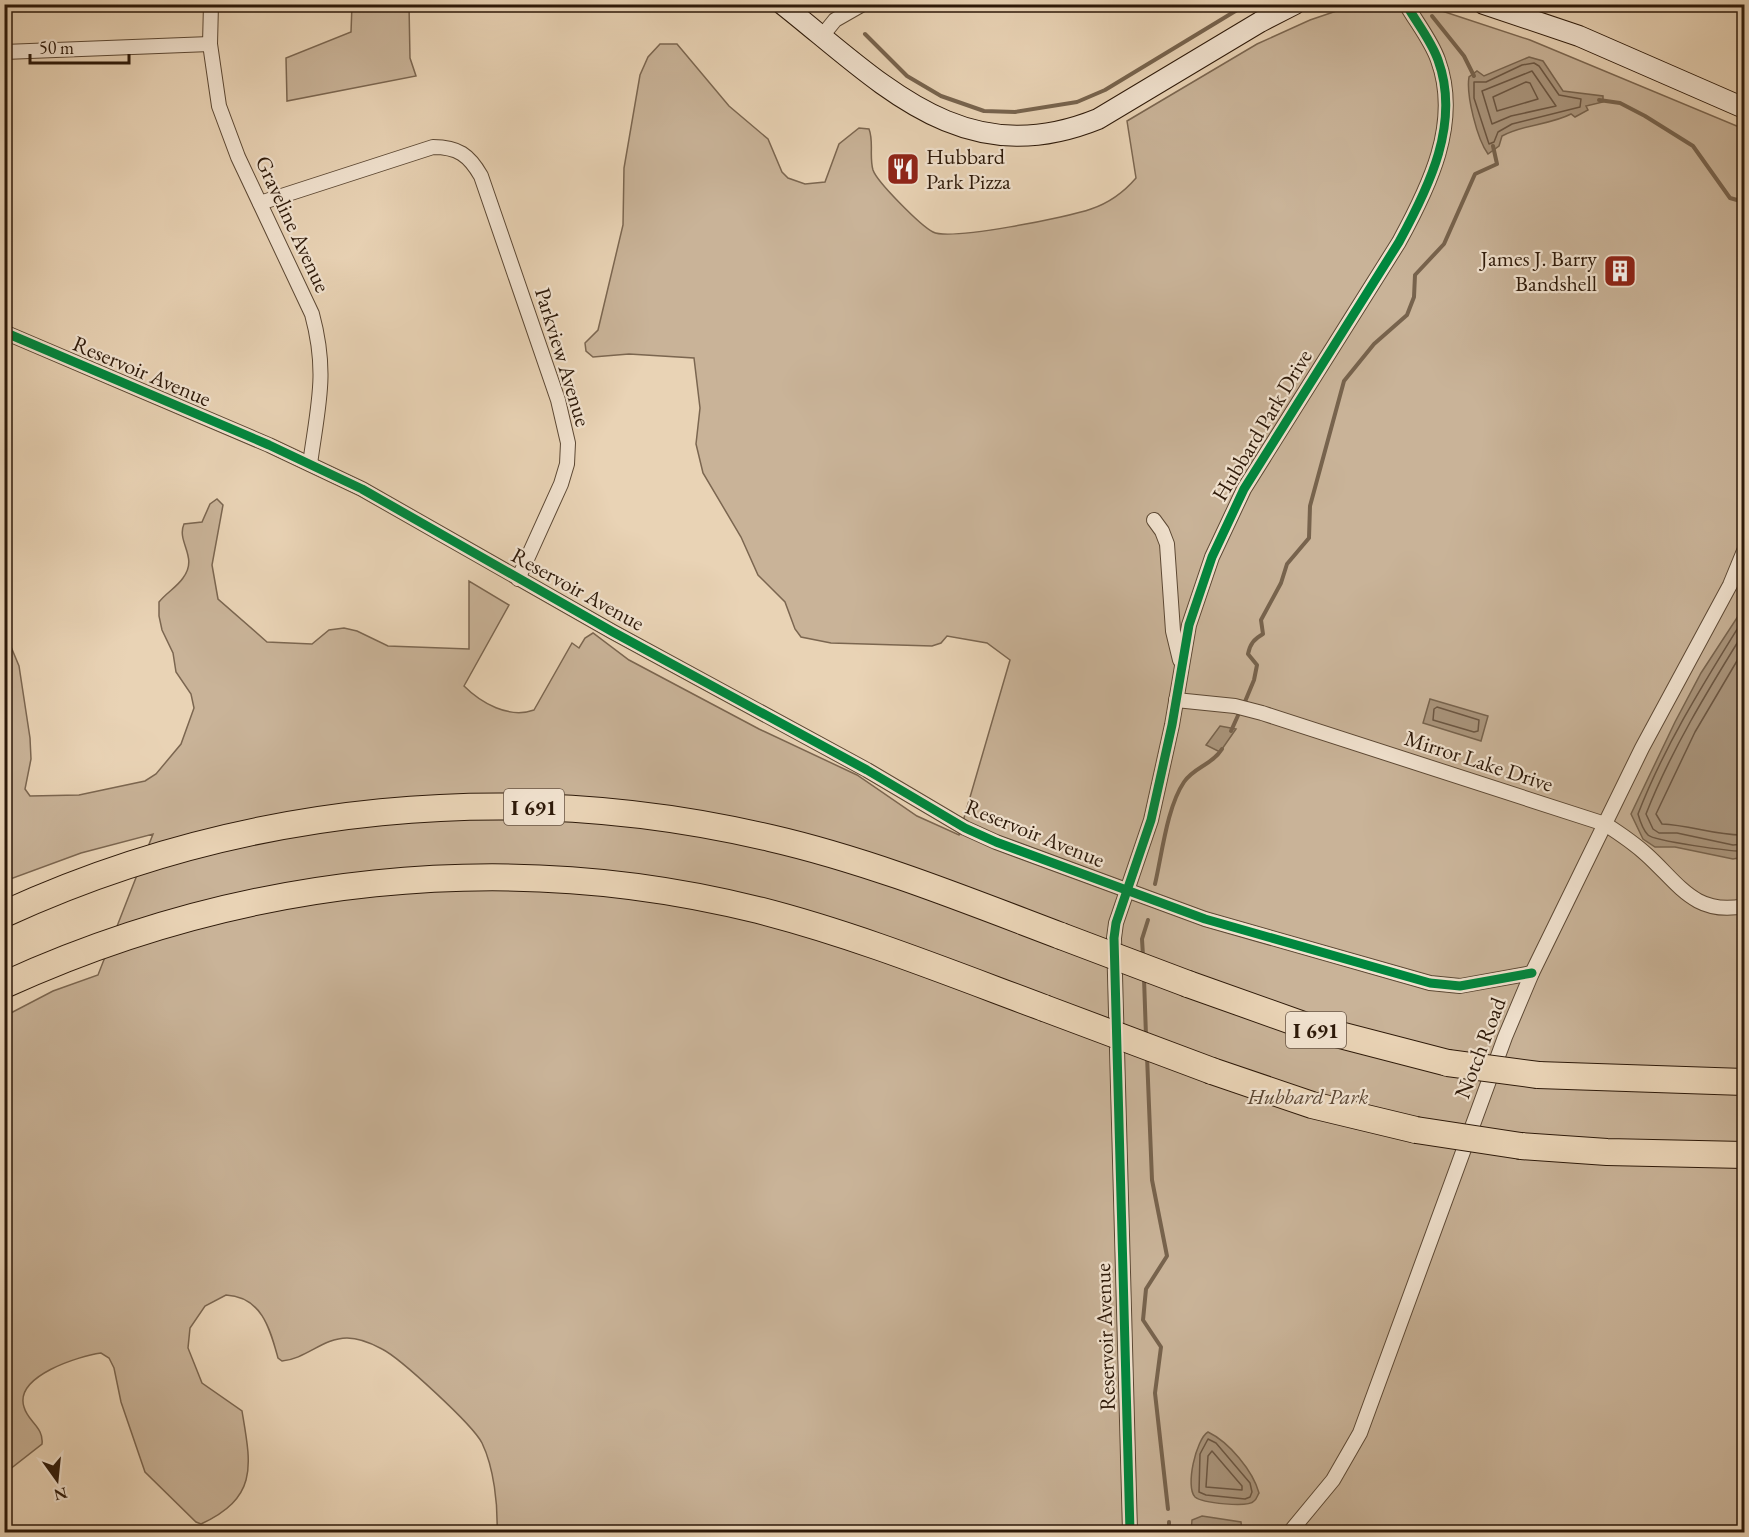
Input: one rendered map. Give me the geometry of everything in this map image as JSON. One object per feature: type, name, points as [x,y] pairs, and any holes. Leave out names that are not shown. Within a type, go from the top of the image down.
[{"type":"highway","name":"I 691","points":[[4,914],[132,864],[255,830],[331,818],[408,809],[538,807],[664,818],[773,838],[876,868],[1319,1030],[1448,1063],[1538,1075],[1744,1083]]},
{"type":"highway","points":[[4,985],[114,940],[191,916],[259,899],[379,882],[516,878],[634,887],[758,910],[870,943],[1212,1071],[1312,1105],[1416,1130],[1521,1146],[1607,1152],[1744,1155]]},
{"type":"main road","points":[[782,4],[895,92],[940,120],[965,130],[993,135],[1035,136],[1072,129],[1098,118],[1260,22],[1295,4]]},
{"type":"main road","points":[[1484,4],[1579,36],[1744,108]]},
{"type":"street","name":"Graveline Avenue","points":[[211,4],[210,44],[219,106],[227,131],[312,314],[318,338],[322,363],[321,386],[310,464]]},
{"type":"street","points":[[822,36],[835,20],[863,4]]},
{"type":"street","name":"Hubbard Park Drive","points":[[1126,890],[1144,845],[1176,700],[1189,624],[1226,523],[1268,447],[1399,242],[1419,205],[1438,155],[1446,108],[1444,79],[1437,57],[1406,4]]},
{"type":"street","points":[[4,52],[210,44]]},
{"type":"street","name":"Parkview Avenue","points":[[260,203],[433,147],[449,147],[462,152],[473,162],[481,176],[558,400],[568,444],[567,464],[561,484],[518,579]]},
{"type":"street","name":"Reservoir Avenue","points":[[4,332],[310,464],[400,509],[518,579],[867,770],[965,828],[1126,890],[1275,940],[1430,983],[1460,986],[1532,973]]},
{"type":"street","points":[[1154,520],[1167,544],[1173,631],[1181,667]]},
{"type":"street","name":"Notch Road","points":[[1290,1533],[1333,1480],[1360,1433],[1505,1037],[1532,973],[1642,748],[1730,585],[1744,551]]},
{"type":"street","name":"Mirror Lake Drive","points":[[1176,700],[1234,706],[1262,713],[1605,824],[1647,855],[1698,902],[1715,908],[1744,906]]},
{"type":"street","name":"Reservoir Avenue","points":[[1126,890],[1114,938],[1130,1533]]},
{"type":"green space","name":"Hubbard Park","points":[[1399,4],[1442,11],[1530,40],[1744,129],[1744,1532],[497,1532],[494,1487],[490,1464],[482,1443],[465,1422],[419,1378],[382,1349],[365,1341],[351,1338],[330,1341],[299,1357],[282,1361],[278,1358],[263,1316],[248,1302],[226,1295],[205,1306],[190,1328],[188,1348],[202,1383],[242,1411],[248,1448],[247,1478],[242,1491],[233,1503],[220,1514],[201,1524],[196,1522],[145,1472],[121,1402],[114,1368],[109,1358],[101,1353],[64,1363],[38,1377],[29,1386],[24,1396],[24,1407],[41,1433],[42,1444],[9,1470],[5,1478],[5,1016],[53,991],[98,975],[153,834],[81,853],[5,881],[4,630],[19,666],[30,738],[31,759],[25,789],[30,796],[79,795],[145,781],[156,774],[181,744],[194,708],[191,694],[176,672],[173,653],[162,630],[159,602],[181,581],[187,570],[189,563],[182,531],[184,524],[202,522],[210,504],[217,499],[223,505],[212,565],[218,599],[267,642],[312,644],[329,630],[344,628],[357,631],[388,646],[469,649],[469,581],[509,605],[464,686],[496,708],[515,712],[534,710],[572,643],[579,648],[585,638],[593,633],[629,660],[759,729],[857,775],[917,816],[959,835],[1010,660],[987,643],[947,636],[941,643],[932,646],[831,643],[801,637],[795,629],[785,602],[758,575],[741,537],[703,473],[696,444],[700,408],[694,358],[629,354],[593,357],[586,351],[585,343],[598,330],[623,225],[624,168],[640,75],[648,57],[660,44],[677,44],[729,106],[768,139],[782,172],[788,178],[805,184],[825,182],[839,144],[859,128],[869,129],[873,170],[891,193],[933,232],[962,233],[1010,227],[1059,217],[1104,204],[1136,178],[1127,121],[1257,44],[1310,20],[1354,5]]},
{"type":"green space","points":[[352,5],[409,5],[410,58],[416,76],[287,101],[286,58],[351,32]]},
{"type":"water","points":[[1529,57],[1543,61],[1563,91],[1603,96],[1603,102],[1586,106],[1588,110],[1575,117],[1571,114],[1510,132],[1502,136],[1499,146],[1488,154],[1473,117],[1469,77],[1477,71],[1484,76]]},
{"type":"water","points":[[1744,607],[1744,857],[1733,859],[1675,847],[1655,847],[1643,839],[1631,814],[1701,673]]},
{"type":"water","points":[[1430,699],[1488,716],[1481,741],[1423,723]]},
{"type":"water","points":[[1220,726],[1236,729],[1220,752],[1206,745]]},
{"type":"water","points":[[1208,1432],[1232,1450],[1246,1467],[1259,1493],[1254,1501],[1243,1504],[1225,1504],[1195,1497],[1191,1484],[1193,1463],[1200,1444]]},
{"type":"water","points":[[1202,1516],[1241,1522],[1242,1532],[1191,1532],[1192,1520]]},
{"type":"waterway","points":[[865,34],[907,76],[941,96],[984,111],[1015,112],[1077,102],[1105,90],[1247,4]]},
{"type":"waterway","points":[[1432,16],[1464,56],[1474,76]]},
{"type":"waterway","points":[[1599,100],[1620,103],[1693,146],[1730,198],[1744,202]]},
{"type":"waterway","points":[[1244,704],[1254,680],[1257,665],[1248,654],[1250,647],[1263,634],[1261,620],[1281,583],[1287,564],[1309,538],[1310,506],[1344,381],[1374,344],[1407,315],[1414,297],[1415,275],[1444,244],[1475,174],[1497,164],[1493,146]]},
{"type":"waterway","points":[[1231,731],[1240,711]]},
{"type":"waterway","points":[[1155,884],[1169,817],[1178,792],[1188,777],[1213,759],[1222,749]]},
{"type":"waterway","points":[[1143,956],[1142,939],[1148,920]]},
{"type":"waterway","points":[[1144,978],[1146,1036]]},
{"type":"waterway","points":[[1147,1056],[1152,1180],[1167,1256],[1146,1289],[1143,1320],[1161,1347],[1155,1393],[1168,1509]]},
{"type":"waterway","points":[[1169,1522],[1169,1532]]},
{"type":"cycle path","points":[[1130,1532],[1114,938],[1116,923],[1151,820],[1172,725],[1189,625],[1212,557],[1244,489],[1399,242],[1431,177],[1444,131],[1446,107],[1444,84],[1435,53],[1406,4]]},
{"type":"cycle path","points":[[4,332],[269,445],[362,489],[613,632],[867,770],[965,828],[996,842],[1205,919],[1430,983],[1460,986],[1532,973]]},
{"type":"place","name":"Hubbard Park Pizza","points":[[903,169]]},
{"type":"place","name":"James J. Barry Bandshell","points":[[1620,271]]}]
